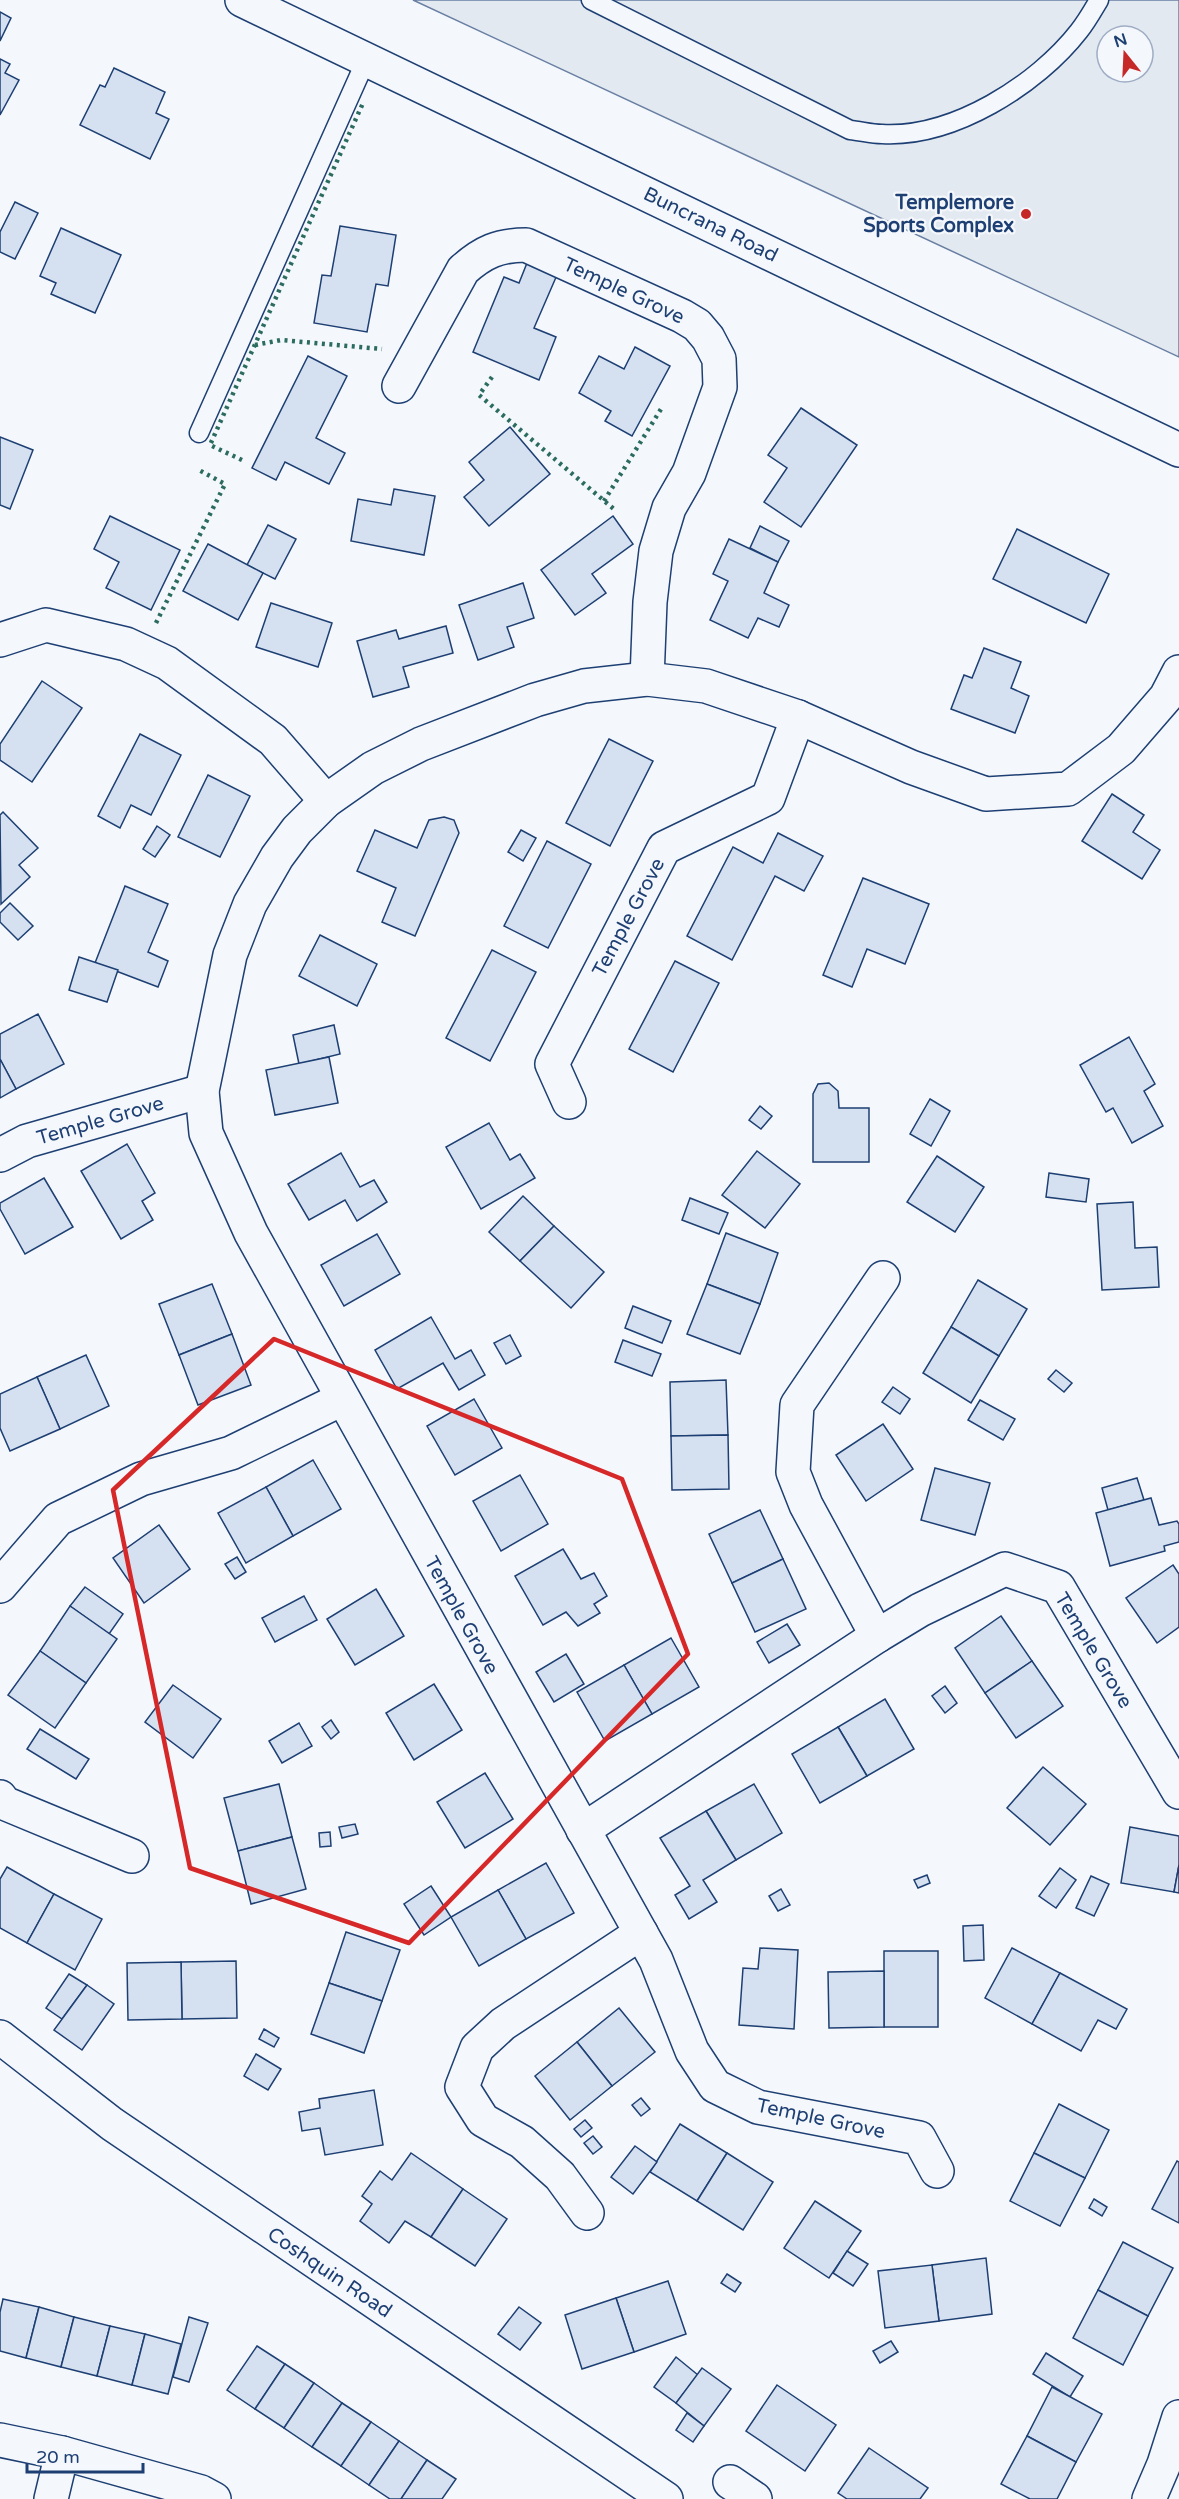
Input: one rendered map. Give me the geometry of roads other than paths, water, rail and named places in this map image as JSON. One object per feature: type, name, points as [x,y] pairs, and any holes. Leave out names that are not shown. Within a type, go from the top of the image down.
[{"type":"main road","name":"Buncrana Road","points":[[242,0],[367,58],[1179,450]]},
{"type":"main road","name":"Temple Grove","points":[[399,386],[464,270],[491,249],[508,245],[526,245],[697,325],[708,338],[719,359],[720,387],[689,473],[669,508],[656,551],[650,602],[647,679]]},
{"type":"main road","points":[[0,640],[46,625],[126,644],[167,663],[273,740],[326,801]]},
{"type":"main road","name":"Temple Grove","points":[[937,2171],[919,2139],[758,2107],[715,2086],[692,2051],[656,1960],[251,1233],[206,1133],[202,1091],[230,955],[250,904],[277,857],[297,830],[347,784],[421,744],[535,700],[584,686],[647,679],[706,686],[798,717],[911,766],[986,794],[1068,789],[1120,749],[1175,691]]},
{"type":"main road","name":"Temple Grove","points":[[569,1102],[552,1064],[664,848],[768,798],[798,717]]},
{"type":"main road","name":"Temple Grove","points":[[0,1155],[27,1141],[202,1091]]},
{"type":"main road","points":[[877,1636],[806,1506],[793,1472],[797,1405],[883,1278]]},
{"type":"main road","points":[[0,1586],[58,1519],[141,1479],[231,1453],[342,1400]]},
{"type":"main road","name":"Temple Grove","points":[[583,1830],[877,1636],[920,1610],[1005,1569],[1058,1587],[1179,1792]]},
{"type":"main road","points":[[0,1797],[4,1803],[132,1856]]},
{"type":"main road","points":[[587,2213],[560,2176],[522,2142],[483,2120],[462,2087],[477,2048],[503,2024],[641,1934]]},
{"type":"main road","name":"Coshquin Road","points":[[0,2037],[112,2124],[666,2499]]},
{"type":"main road","points":[[1149,2499],[1164,2464],[1179,2417]]},
{"type":"main road","points":[[0,2440],[62,2453],[201,2492],[214,2499]]},
{"type":"main road","points":[[51,2499],[62,2453]]},
{"type":"lane","points":[[591,0],[850,130],[883,134],[919,131],[962,119],[1005,96],[1044,67],[1072,39],[1099,0]]},
{"type":"lane","points":[[199,432],[367,58]]},
{"type":"place","name":"Templemore Sports Complex","points":[[1026,214]]}]
